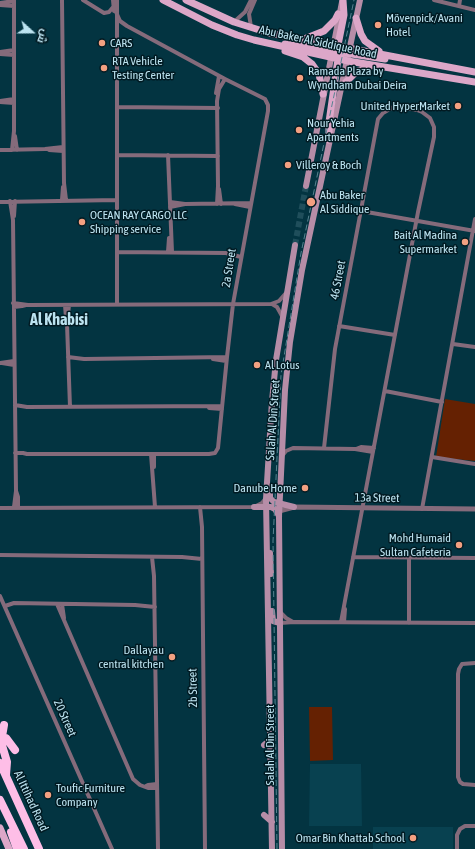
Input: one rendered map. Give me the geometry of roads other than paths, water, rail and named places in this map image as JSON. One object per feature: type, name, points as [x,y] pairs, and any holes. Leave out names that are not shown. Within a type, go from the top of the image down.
[{"type":"highway","points":[[4,725],[1,744],[7,762],[6,776]]},
{"type":"highway","points":[[1,739],[6,738],[15,750]]},
{"type":"highway","name":"Al Ittihad Road","points":[[0,763],[39,849]]},
{"type":"highway","points":[[0,800],[24,849]]},
{"type":"highway","points":[[10,822],[13,840],[17,849]]},
{"type":"main road","name":"Abu Baker Al Siddique Road","points":[[163,0],[225,30],[250,39],[271,44]]},
{"type":"main road","name":"Abu Baker Al Siddique Road","points":[[186,0],[234,22],[303,40],[335,52],[348,61],[475,82]]},
{"type":"main road","points":[[303,40],[324,30],[335,20],[343,0]]},
{"type":"main road","points":[[306,186],[323,94],[335,52],[344,10],[343,0]]},
{"type":"main road","name":"Salah Al Din Street","points":[[282,849],[279,510],[285,390],[294,318],[329,140],[348,61],[360,0]]},
{"type":"main road","points":[[329,140],[329,122],[338,14]]},
{"type":"main road","points":[[356,18],[359,30],[365,41],[374,48],[390,55]]},
{"type":"main road","points":[[271,44],[299,45],[335,52],[350,50],[385,59],[409,60]]},
{"type":"main road","points":[[271,44],[284,51],[303,57],[312,64],[319,74],[323,94]]},
{"type":"main road","name":"Abu Baker Al Siddique Road","points":[[350,50],[390,55],[475,72]]},
{"type":"main road","points":[[342,86],[356,72],[374,66]]},
{"type":"main road","points":[[451,78],[452,75],[456,73],[475,76]]},
{"type":"main road","name":"Salah Al Din Street","points":[[272,849],[266,495],[274,380],[295,245]]},
{"type":"main road","points":[[269,442],[272,452],[270,495],[279,510]]},
{"type":"main road","points":[[254,507],[266,506],[279,510],[294,507]]},
{"type":"main road","points":[[279,537],[285,543]]},
{"type":"main road","points":[[267,546],[271,558],[272,618],[275,623],[280,623]]},
{"type":"main road","points":[[264,745],[271,739]]},
{"type":"main road","points":[[264,815],[272,822]]},
{"type":"main road","points":[[0,828],[9,849]]},
{"type":"street","points":[[62,0],[64,200]]},
{"type":"street","points":[[83,0],[104,13],[111,10],[114,6]]},
{"type":"street","points":[[113,0],[116,45]]},
{"type":"street","points":[[117,0],[117,304]]},
{"type":"street","points":[[234,22],[242,16],[251,0]]},
{"type":"street","points":[[251,27],[250,14],[255,0]]},
{"type":"street","points":[[434,0],[475,10]]},
{"type":"street","points":[[459,6],[460,0]]},
{"type":"street","points":[[0,4],[14,2],[14,150]]},
{"type":"street","points":[[116,12],[124,24],[225,79],[219,89],[218,104],[219,204]]},
{"type":"street","points":[[0,53],[14,53]]},
{"type":"street","points":[[218,104],[216,88],[220,76]]},
{"type":"street","name":"2a Street","points":[[153,454],[212,454],[217,451],[233,304],[268,108],[267,102],[262,98],[225,79]]},
{"type":"street","points":[[0,101],[14,101]]},
{"type":"street","points":[[116,107],[201,107],[218,104]]},
{"type":"street","name":"46 Street","points":[[324,448],[333,361],[379,116],[389,108],[398,106],[422,112],[430,118],[434,127],[434,137],[420,203],[418,221]]},
{"type":"street","points":[[0,150],[63,149]]},
{"type":"street","points":[[117,155],[218,154]]},
{"type":"street","points":[[170,155],[170,252]]},
{"type":"street","points":[[0,202],[117,200]]},
{"type":"street","points":[[13,201],[15,455],[16,491],[18,497],[16,507]]},
{"type":"street","points":[[170,205],[250,205]]},
{"type":"street","points":[[361,211],[474,231]]},
{"type":"street","points":[[424,509],[475,219]]},
{"type":"street","points":[[342,622],[362,508],[418,221]]},
{"type":"street","points":[[117,252],[233,252],[241,255]]},
{"type":"street","points":[[14,305],[271,304],[279,301],[287,291]]},
{"type":"street","points":[[271,304],[278,307],[283,316]]},
{"type":"street","points":[[67,305],[68,407]]},
{"type":"street","points":[[339,326],[395,335]]},
{"type":"street","points":[[453,344],[475,347]]},
{"type":"street","points":[[68,359],[226,359]]},
{"type":"street","points":[[1,363],[14,363]]},
{"type":"street","points":[[385,391],[442,402]]},
{"type":"street","points":[[15,407],[222,408]]},
{"type":"street","points":[[282,438],[293,448]]},
{"type":"street","points":[[281,458],[286,451],[293,448],[373,450]]},
{"type":"street","points":[[15,455],[153,454],[153,507]]},
{"type":"street","points":[[432,458],[475,464]]},
{"type":"street","points":[[0,508],[254,507],[262,503],[266,495]]},
{"type":"street","name":"2b Street","points":[[202,507],[205,849]]},
{"type":"street","points":[[254,507],[263,512],[266,518]]},
{"type":"street","name":"13a Street","points":[[294,507],[475,509]]},
{"type":"street","points":[[0,555],[202,557]]},
{"type":"street","points":[[154,557],[158,849]]},
{"type":"street","points":[[353,557],[475,558]]},
{"type":"street","points":[[409,558],[409,623]]},
{"type":"street","name":"20 Street","points":[[0,596],[112,849]]},
{"type":"street","points":[[6,608],[11,604],[155,605]]},
{"type":"street","points":[[57,604],[134,779],[140,785],[157,786]]},
{"type":"street","points":[[62,604],[64,621]]},
{"type":"street","points":[[280,612],[286,618],[294,622]]},
{"type":"street","points":[[280,623],[475,623]]},
{"type":"street","points":[[475,663],[465,663],[460,666],[458,674],[458,774],[460,782],[466,785],[475,785]]},
{"type":"street","points":[[457,849],[460,829],[465,826],[475,826]]},
{"type":"tunnel","points":[[295,245],[306,186]]},
{"type":"railway","points":[[277,849],[273,541],[281,375],[301,253],[354,0]]},
{"type":"place","name":"Mövenpick/Avani Hotel","points":[[378,25]]},
{"type":"place","name":"CARS","points":[[102,43]]},
{"type":"place","name":"RTA Vehicle Testing Center","points":[[104,68]]},
{"type":"place","name":"Ramada Plaza by Wyndham Dubai Deira","points":[[300,78]]},
{"type":"place","name":"United HyperMarket","points":[[458,106]]},
{"type":"place","name":"Nour Yehia Apartments","points":[[299,130]]},
{"type":"place","name":"Villeroy & Boch","points":[[288,165]]},
{"type":"place","name":"Abu Baker Al Siddique","points":[[311,202]]},
{"type":"place","name":"OCEAN RAY CARGO LLC Shipping service","points":[[82,222]]},
{"type":"place","name":"Bait Al Madina Supermarket","points":[[465,242]]},
{"type":"place","name":"Al Lotus","points":[[257,365]]},
{"type":"place","name":"Danube Home","points":[[305,488]]},
{"type":"place","name":"Mohd Humaid Sultan Cafeteria","points":[[459,545]]},
{"type":"place","name":"Dallayau central kitchen","points":[[172,657]]},
{"type":"place","name":"Toufic Furniture Company","points":[[48,795]]},
{"type":"place","name":"Omar Bin Khattab School","points":[[413,838]]},
{"type":"district","name":"Al Khabisi","points":[[59,320]]}]
